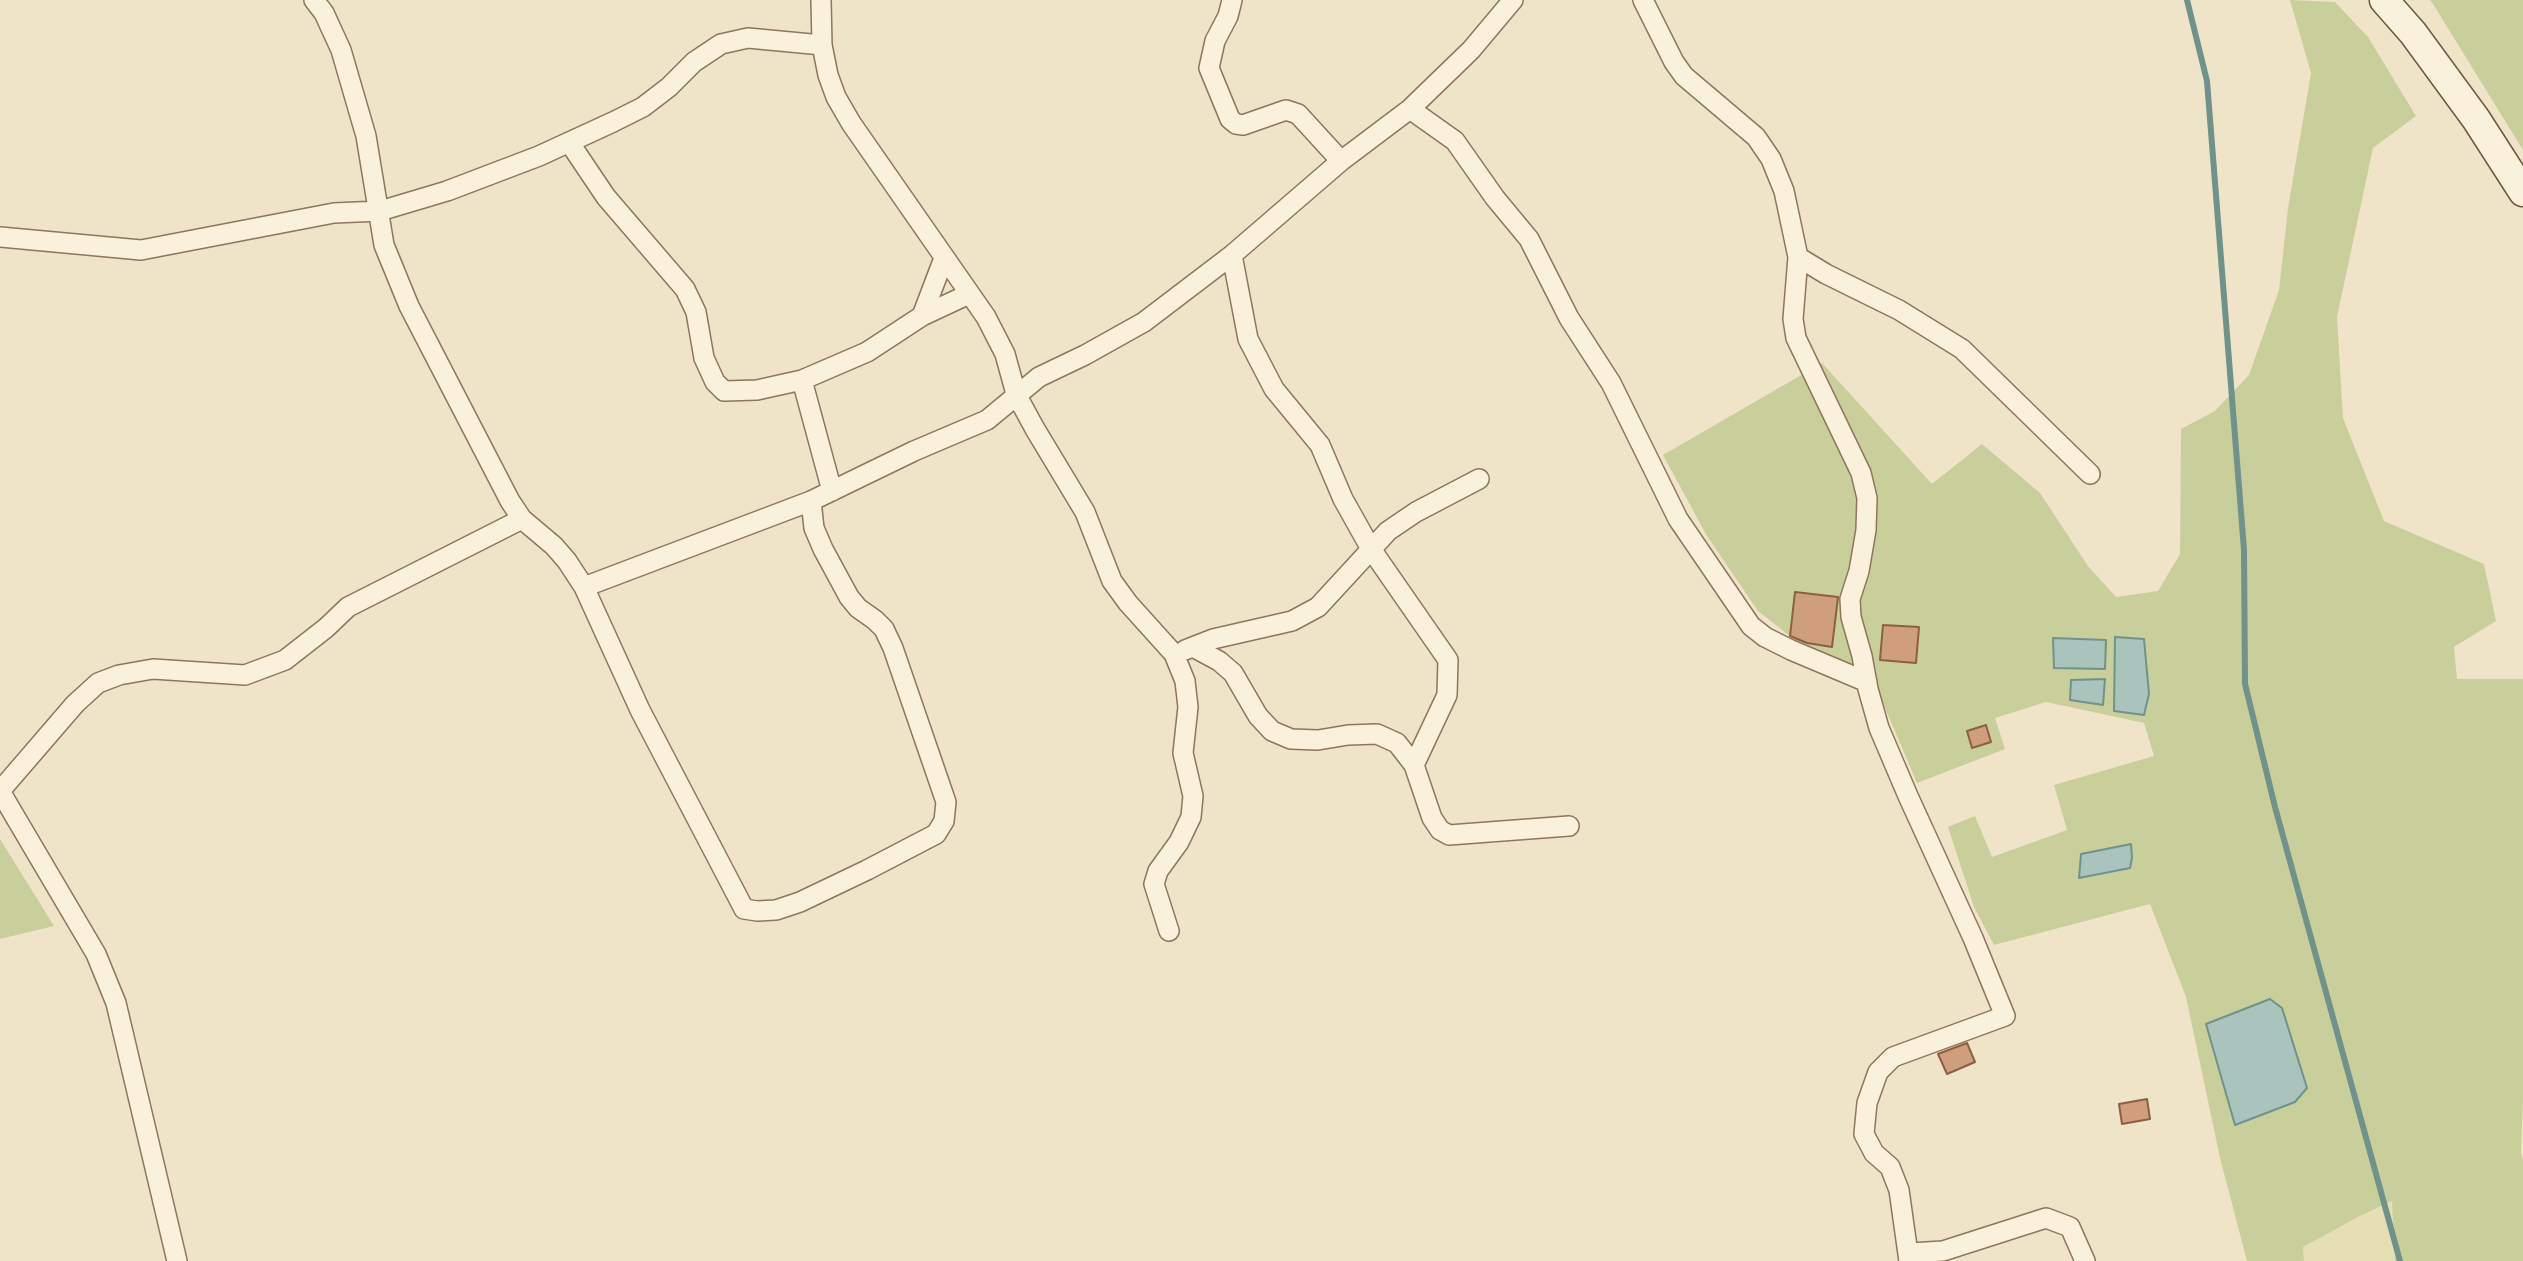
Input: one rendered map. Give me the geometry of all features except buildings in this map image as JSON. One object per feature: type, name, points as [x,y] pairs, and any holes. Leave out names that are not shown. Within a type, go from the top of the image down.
[{"type":"street","points":[[314,0],[324,13],[341,50],[366,136],[384,245],[409,306],[522,519],[554,546],[584,587],[640,710],[744,909],[757,911],[776,910],[800,902],[936,834],[944,821],[946,802],[893,648],[884,629],[849,597],[814,528],[811,501]]},
{"type":"street","points":[[821,0],[822,45],[836,97],[850,123],[986,317],[1005,354],[1017,394],[1035,429],[1077,495],[1112,580],[1128,603],[1174,654],[1185,681],[1188,707],[1183,753],[1193,796],[1191,817],[1179,842],[1158,871],[1154,884],[1169,931]]},
{"type":"street","points":[[1232,0],[1228,16],[1215,41],[1209,68],[1230,120],[1243,125],[1286,110],[1298,114],[1342,160]]},
{"type":"street","points":[[584,587],[811,501],[987,420],[1039,377],[1144,322],[1233,255],[1342,160],[1410,109],[1471,50],[1513,0]]},
{"type":"street","points":[[1643,0],[1674,62],[1684,75],[1756,137],[1771,159],[1784,191],[1798,257],[1793,319],[1796,338],[1861,473],[1867,498],[1866,530],[1859,571],[1850,600],[1851,617],[1857,631],[1867,682],[1894,762],[2005,1016],[1893,1057],[1878,1072],[1867,1102],[1864,1134],[1874,1153],[1890,1167],[1899,1190],[1909,1257],[1943,1251],[2046,1218],[2070,1227],[2085,1261]]},
{"type":"street","points":[[2384,0],[2413,33],[2476,119],[2523,192]]},
{"type":"street","points":[[0,237],[141,250],[334,213],[380,211],[447,191],[539,156],[643,107],[669,87],[694,62],[721,44],[748,38],[822,45]]},
{"type":"street","points":[[1410,109],[1455,141],[1495,198],[1529,239],[1570,317],[1611,383],[1678,519],[1751,626],[1765,637],[1791,650],[1867,682]]},
{"type":"street","points":[[569,142],[606,197],[685,289],[696,312],[704,358],[715,382],[724,391],[757,390],[802,380],[867,352],[922,316],[970,294]]},
{"type":"street","points":[[1233,255],[1248,339],[1275,389],[1320,445],[1343,499],[1371,549],[1448,660],[1447,695],[1414,765]]},
{"type":"street","points":[[1798,257],[1899,310],[1962,349],[2090,474]]},
{"type":"street","points":[[922,316],[944,258]]},
{"type":"street","points":[[802,380],[832,491]]},
{"type":"street","points":[[1174,654],[1213,639],[1292,621],[1318,607],[1388,531],[1416,512],[1479,480]]},
{"type":"street","points":[[177,1261],[116,1003],[96,954],[0,791],[75,704],[99,683],[119,675],[153,669],[245,675],[275,664],[285,660],[326,628],[348,607],[522,519]]},
{"type":"street","points":[[1193,647],[1219,661],[1233,673],[1245,689],[1258,716],[1272,731],[1291,739],[1318,740],[1348,734],[1377,734],[1397,743],[1414,765],[1432,818],[1440,830],[1449,835],[1569,826]]},
{"type":"shaded area","points":[[2393,1201],[2395,1261],[2304,1261],[2303,1247]]},
{"type":"green space","points":[[2290,0],[2335,2],[2368,37],[2416,116],[2373,148],[2337,317],[2343,418],[2384,521],[2484,564],[2496,621],[2454,647],[2457,679],[2523,679],[2523,1261],[2395,1261],[2392,1201],[2303,1247],[2304,1261],[2247,1261],[2220,1158],[2186,997],[2150,904],[1994,945],[1974,907],[1948,827],[1975,816],[1992,857],[2067,830],[2054,785],[2154,756],[2144,723],[2046,702],[1995,718],[2005,749],[1917,783],[1877,689],[1805,648],[1758,611],[1707,536],[1663,455],[1822,363],[1932,484],[1982,444],[2040,493],[2088,566],[2116,597],[2158,591],[2180,554],[2181,429],[2215,411],[2249,375],[2279,290],[2288,208],[2311,73]]},
{"type":"green space","points":[[2430,0],[2523,0],[2523,150],[2433,4]]},
{"type":"green space","points":[[0,839],[54,926],[0,939]]},
{"type":"water","points":[[2115,637],[2144,639],[2149,694],[2144,715],[2114,711]]},
{"type":"water","points":[[2053,638],[2106,640],[2105,669],[2054,668]]},
{"type":"water","points":[[2105,679],[2103,705],[2070,700],[2071,680]]},
{"type":"water","points":[[2131,844],[2130,868],[2079,878],[2081,854]]},
{"type":"water","points":[[2270,999],[2282,1008],[2307,1088],[2295,1102],[2235,1125],[2206,1024]]},
{"type":"waterway","points":[[2187,0],[2207,81],[2244,550],[2245,684],[2275,807],[2400,1261]]}]
